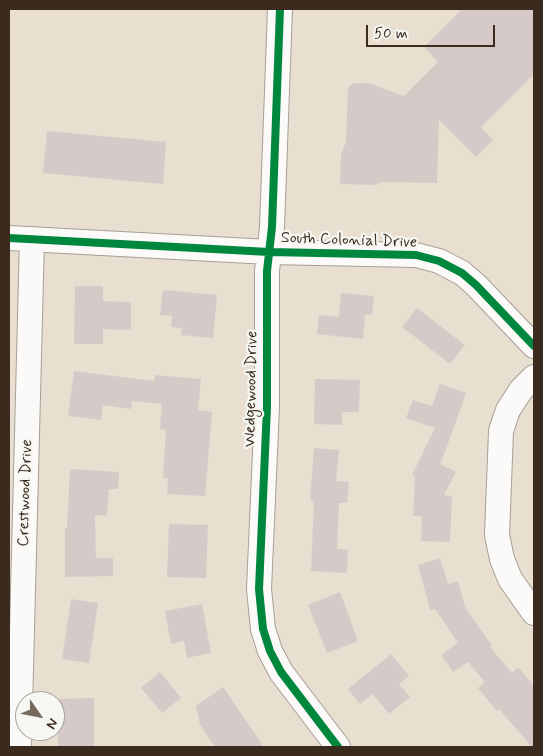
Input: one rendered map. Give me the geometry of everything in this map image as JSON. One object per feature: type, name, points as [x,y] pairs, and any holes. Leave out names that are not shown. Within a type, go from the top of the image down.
[{"type":"street","name":"Wedgewood Drive","points":[[280,9],[272,227],[267,271],[266,407],[259,589],[263,629],[270,651],[281,672],[338,747]]},
{"type":"street","name":"South Colonial Drive","points":[[9,238],[269,252],[416,255],[439,261],[462,273],[476,285],[534,346]]},
{"type":"street","name":"Crestwood Drive","points":[[19,747],[32,239]]},
{"type":"street","points":[[534,377],[521,390],[508,410],[501,431],[497,535],[502,559],[510,579],[534,613]]},
{"type":"building","points":[[462,9],[534,9],[534,74],[481,127],[493,140],[476,157],[439,120],[437,183],[380,182],[377,185],[340,184],[341,154],[346,142],[348,88],[353,83],[369,83],[404,96],[438,62],[424,47]]},
{"type":"building","points":[[47,131],[166,142],[163,184],[43,173]]},
{"type":"building","points":[[75,286],[103,286],[103,301],[131,302],[131,330],[103,329],[103,344],[74,344]]},
{"type":"building","points":[[163,290],[217,295],[213,338],[181,335],[182,328],[171,327],[172,316],[160,315]]},
{"type":"building","points":[[341,293],[374,296],[372,315],[365,315],[363,339],[317,334],[319,315],[339,317]]},
{"type":"building","points":[[417,308],[465,345],[450,364],[402,327]]},
{"type":"building","points":[[74,371],[154,381],[155,375],[201,379],[198,410],[212,412],[205,496],[167,494],[168,478],[163,478],[166,430],[160,429],[162,404],[132,401],[131,409],[103,405],[101,420],[68,416]]},
{"type":"building","points":[[315,379],[360,380],[359,412],[342,412],[342,425],[314,424]]},
{"type":"building","points":[[440,384],[466,393],[440,464],[456,472],[444,495],[452,496],[450,542],[421,541],[422,516],[413,516],[415,476],[412,475],[435,428],[406,418],[413,400],[432,406]]},
{"type":"building","points":[[314,448],[339,450],[336,481],[349,482],[347,503],[339,503],[337,549],[348,550],[347,573],[311,571],[314,501],[310,500]]},
{"type":"building","points":[[70,469],[119,472],[118,489],[109,489],[107,516],[95,515],[96,558],[113,558],[113,576],[65,577],[65,528],[67,528]]},
{"type":"building","points":[[169,524],[208,525],[206,578],[167,577]]},
{"type":"building","points":[[440,558],[448,584],[458,581],[465,607],[492,646],[490,647],[512,673],[518,667],[534,686],[534,747],[499,709],[497,711],[478,688],[485,682],[468,662],[453,672],[441,655],[458,643],[435,609],[430,610],[418,565]]},
{"type":"building","points":[[340,592],[358,641],[327,653],[308,605]]},
{"type":"building","points":[[71,599],[98,603],[89,663],[62,659]]},
{"type":"building","points":[[202,604],[211,653],[187,658],[184,641],[171,644],[165,611]]},
{"type":"building","points":[[391,654],[409,676],[399,684],[410,697],[389,714],[373,694],[360,704],[348,689]]},
{"type":"building","points":[[160,672],[181,698],[162,713],[141,688]]},
{"type":"building","points":[[223,687],[264,747],[215,747],[200,725],[196,706]]},
{"type":"building","points":[[94,698],[94,747],[58,747],[58,741],[65,741],[65,699]]},
{"type":"cycle path","points":[[280,9],[272,227],[267,271],[267,407],[259,589],[263,629],[270,651],[281,672],[338,747]]},
{"type":"cycle path","points":[[9,238],[269,252],[416,255],[439,261],[462,273],[476,285],[534,346]]}]
